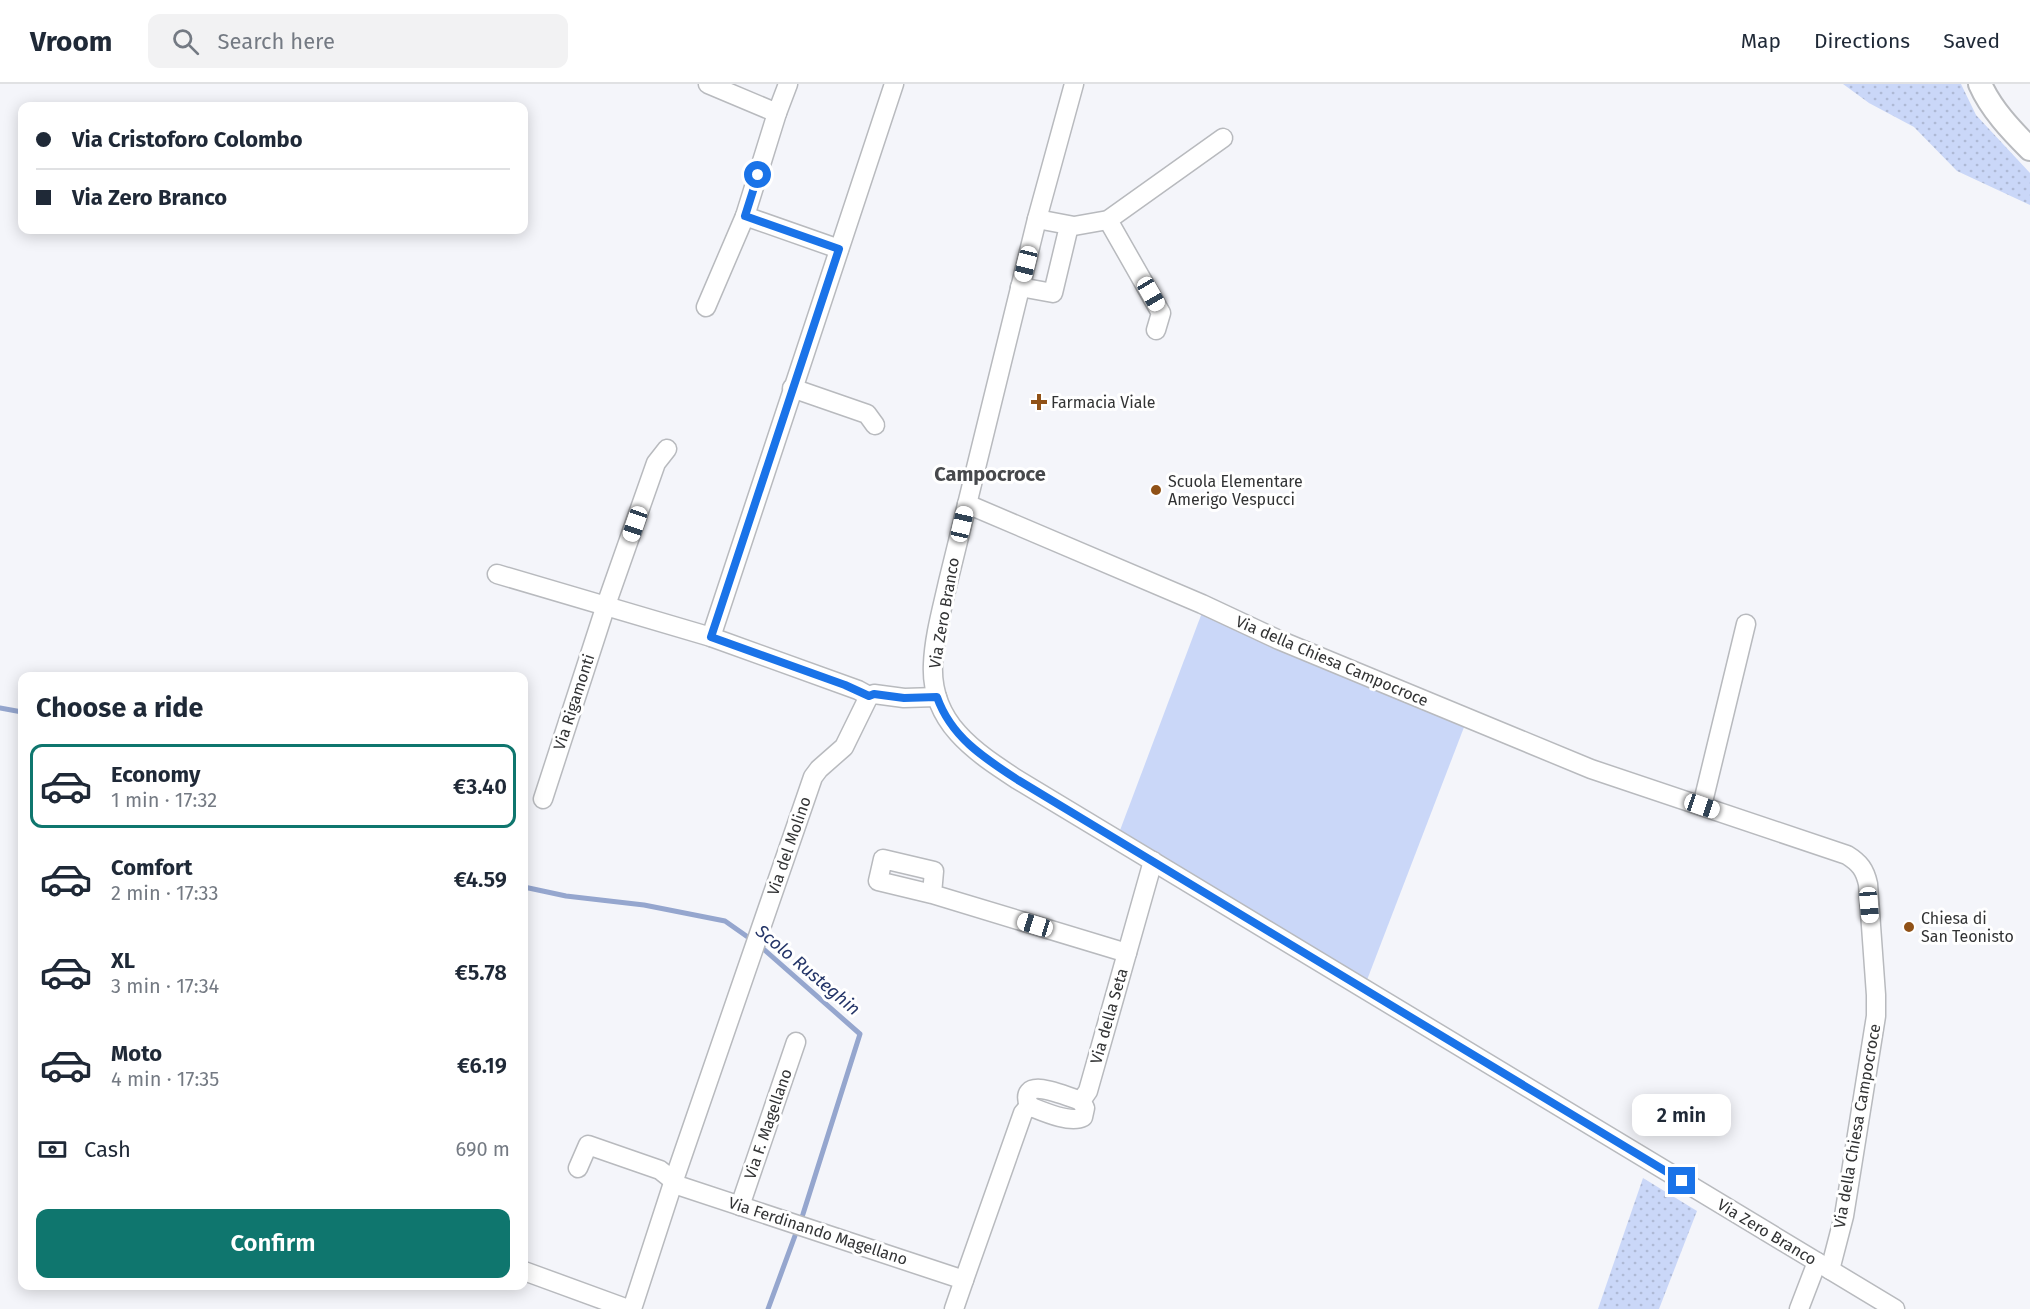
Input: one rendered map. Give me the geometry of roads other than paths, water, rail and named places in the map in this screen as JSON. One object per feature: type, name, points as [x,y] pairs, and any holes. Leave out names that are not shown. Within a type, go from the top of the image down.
[{"type":"main road","points":[[1980,84],[1986,98],[2011,130],[2030,149]]},
{"type":"street","points":[[708,84],[777,113]]},
{"type":"street","points":[[706,307],[745,216],[788,84]]},
{"type":"street","points":[[711,637],[894,84]]},
{"type":"street","name":"Via Zero Branco","points":[[1074,84],[1020,286],[936,642],[933,664],[937,697],[953,729],[974,750],[1018,780],[1894,1309]]},
{"type":"street","points":[[1037,219],[1069,226],[1108,220],[1223,138]]},
{"type":"street","points":[[745,216],[839,249]]},
{"type":"street","points":[[1108,220],[1161,313],[1156,330]]},
{"type":"street","points":[[1020,286],[1053,293],[1069,226]]},
{"type":"street","points":[[792,388],[867,414],[875,425]]},
{"type":"street","name":"Via Rigamonti","points":[[543,799],[606,605],[656,463],[667,449]]},
{"type":"street","name":"Via della Chiesa Campocroce","points":[[967,504],[1191,599],[1304,650],[1592,769],[1848,855],[1858,862],[1865,873],[1875,977],[1876,1016],[1844,1216],[1824,1266],[1799,1309]]},
{"type":"street","points":[[497,574],[711,637],[841,683],[869,696],[874,694],[904,698],[937,697]]},
{"type":"street","points":[[1702,806],[1746,624]]},
{"type":"street","name":"Via del Molino","points":[[528,1272],[630,1309],[813,777],[844,747],[869,696]]},
{"type":"street","name":"Via della Seta","points":[[964,1280],[1023,1113],[1029,1106],[1070,1120],[1083,1118],[1085,1108],[1081,1101],[1088,1091],[1153,861]]},
{"type":"street","points":[[932,894],[1127,953]]},
{"type":"street","name":"Via F. Magellano","points":[[740,1206],[796,1042]]},
{"type":"street","points":[[578,1168],[588,1144],[660,1170],[674,1180]]},
{"type":"street","name":"Via Ferdinando Magellano","points":[[674,1180],[680,1186],[964,1280]]},
{"type":"street","points":[[954,1309],[964,1280]]},
{"type":"waterway","name":"Scolo Rusteghin","points":[[0,708],[18,711]]},
{"type":"waterway","name":"Scolo Rusteghin","points":[[528,888],[566,896],[644,905],[725,921],[752,940]]},
{"type":"waterway","name":"Scolo Rusteghin","points":[[760,946],[860,1034],[803,1214],[768,1309]]},
{"type":"place","name":"Farmacia Viale","points":[[1039,402]]},
{"type":"place","name":"Scuola Elementare Amerigo Vespucci","points":[[1156,490]]},
{"type":"place","name":"Chiesa di San Teonisto","points":[[1909,927]]},
{"type":"district","name":"Campocroce","points":[[990,474]]}]
